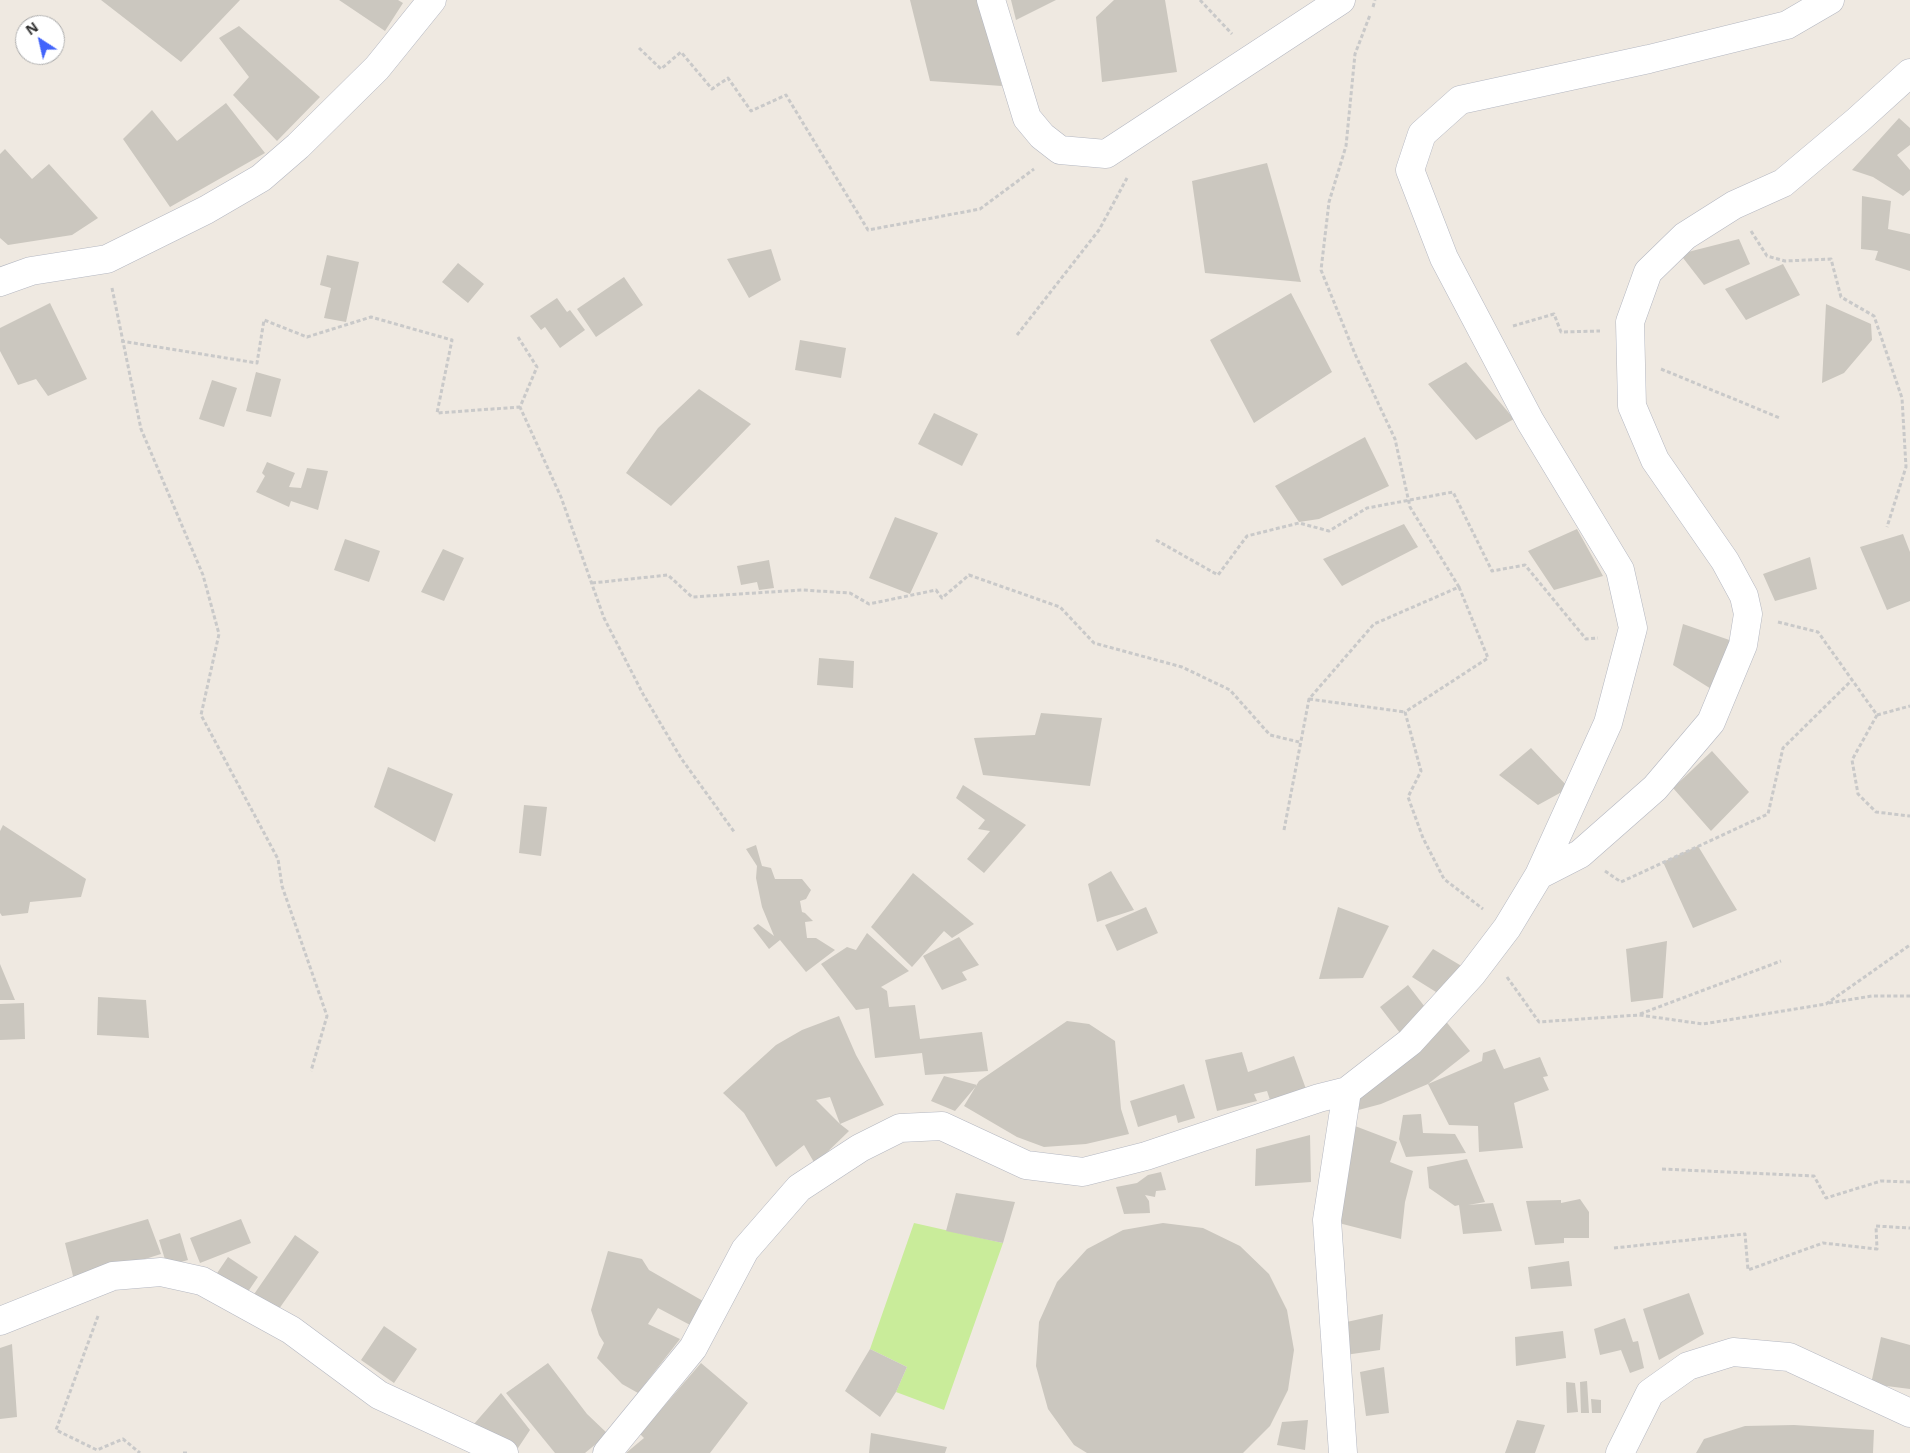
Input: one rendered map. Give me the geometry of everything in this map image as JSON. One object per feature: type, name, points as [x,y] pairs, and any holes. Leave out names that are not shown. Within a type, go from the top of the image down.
[{"type":"street","points":[[0,267],[6,271],[31,271],[106,259],[206,210],[261,178],[298,146],[377,68],[432,0]]},
{"type":"street","points":[[991,0],[1027,118],[1042,136],[1060,150],[1106,154],[1341,0]]},
{"type":"street","points":[[607,1453],[693,1348],[746,1250],[799,1188],[860,1148],[900,1128],[942,1126],[1026,1165],[1083,1172],[1146,1156],[1318,1098],[1347,1091],[1410,1042],[1472,974],[1488,950],[1507,928],[1539,875],[1608,723],[1633,628],[1620,570],[1530,421],[1444,258],[1410,170],[1422,134],[1460,100],[1649,59],[1787,25],[1830,0]]},
{"type":"street","points":[[1539,875],[1580,854],[1655,788],[1711,722],[1743,645],[1748,614],[1744,596],[1725,561],[1655,460],[1632,406],[1630,322],[1648,272],[1685,236],[1734,206],[1783,182],[1858,120],[1910,72]]},
{"type":"street","points":[[0,282],[31,271]]},
{"type":"street","points":[[1343,1453],[1327,1220],[1347,1091]]},
{"type":"street","points":[[0,1322],[113,1276],[161,1272],[202,1281],[291,1330],[379,1395],[504,1453]]},
{"type":"street","points":[[1620,1453],[1650,1394],[1688,1366],[1733,1352],[1789,1357],[1910,1413]]},
{"type":"path","points":[[1308,699],[1404,712],[1488,658],[1459,587],[1410,507],[1395,438],[1355,354],[1321,270],[1329,202],[1346,146],[1356,54],[1375,0]]},
{"type":"path","points":[[639,48],[661,69],[681,52],[712,89],[728,78],[751,111],[786,95],[868,230],[980,209],[1060,150]]},
{"type":"path","points":[[1017,335],[1099,230],[1131,171]]},
{"type":"path","points":[[1734,206],[1767,256],[1785,261],[1831,259],[1841,297],[1874,316],[1902,398],[1906,468],[1887,527]]},
{"type":"path","points":[[106,259],[140,429],[203,575],[219,634],[201,716],[278,859],[282,886],[327,1016],[311,1071]]},
{"type":"path","points":[[1486,338],[1496,331],[1554,314],[1562,332],[1630,343],[1780,418]]},
{"type":"path","points":[[121,341],[257,363],[264,320],[307,336],[371,317],[452,340],[437,413],[520,407]]},
{"type":"path","points":[[518,337],[537,367],[520,407],[561,497],[604,618],[643,694],[681,758],[736,834]]},
{"type":"path","points":[[1156,540],[1218,575],[1247,536],[1299,523],[1329,531],[1367,508],[1453,492],[1492,571],[1525,565],[1586,639],[1631,634]]},
{"type":"path","points":[[592,583],[668,575],[692,597],[802,590],[850,593],[869,604],[936,590],[942,598],[969,575],[1060,607],[1094,643],[1182,667],[1230,690],[1270,735],[1299,744],[1302,734]]},
{"type":"path","points":[[1284,830],[1308,699],[1374,624],[1459,587]]},
{"type":"path","points":[[1748,614],[1818,632],[1877,716]]},
{"type":"path","points":[[1580,854],[1622,882],[1768,814],[1783,748],[1852,680]]},
{"type":"path","points":[[1910,706],[1877,716],[1852,760],[1858,794],[1876,812],[1910,816]]},
{"type":"path","points":[[1404,712],[1421,771],[1408,797],[1423,838],[1444,879],[1507,928]]},
{"type":"path","points":[[1826,1004],[1910,945]]},
{"type":"path","points":[[1488,950],[1539,1022],[1639,1015],[1703,1024],[1872,996],[1910,996]]},
{"type":"path","points":[[1639,1015],[1781,961]]},
{"type":"path","points":[[1662,1169],[1814,1176],[1826,1198],[1881,1181],[1910,1182]]},
{"type":"path","points":[[1614,1248],[1745,1234],[1748,1270],[1823,1242],[1877,1249],[1876,1226],[1910,1228]]},
{"type":"path","points":[[113,1276],[56,1430],[96,1450],[123,1439],[140,1453]]},
{"type":"green space","points":[[914,1223],[1003,1243],[944,1410],[896,1392],[907,1367],[870,1349]]},
{"type":"building","points":[[101,0],[240,0],[181,62]]},
{"type":"building","points":[[339,0],[398,0],[403,3],[385,31]]},
{"type":"building","points":[[910,0],[979,0],[1002,86],[930,81]]},
{"type":"building","points":[[1011,0],[1056,0],[1016,20]]},
{"type":"building","points":[[1114,0],[1165,0],[1177,72],[1102,82],[1096,17]]},
{"type":"building","points":[[239,26],[320,97],[277,141],[233,95],[249,77],[219,38]]},
{"type":"building","points":[[226,103],[265,153],[170,207],[123,139],[152,110],[177,141]]},
{"type":"building","points":[[1899,118],[1910,128],[1910,145],[1897,155],[1910,170],[1910,190],[1903,196],[1873,177],[1852,170]]},
{"type":"building","points":[[5,149],[32,179],[49,164],[98,218],[72,235],[8,245],[0,238],[0,154]]},
{"type":"building","points":[[1267,163],[1301,282],[1205,273],[1192,181]]},
{"type":"building","points":[[1862,196],[1891,201],[1888,229],[1910,234],[1910,271],[1875,260],[1878,251],[1861,249]]},
{"type":"building","points":[[1739,239],[1750,264],[1704,285],[1680,254]]},
{"type":"building","points":[[771,249],[781,280],[749,298],[727,259]]},
{"type":"building","points":[[327,255],[359,262],[346,322],[324,318],[331,288],[320,285]]},
{"type":"building","points":[[458,263],[484,284],[468,303],[442,282]]},
{"type":"building","points":[[1783,264],[1800,295],[1746,320],[1725,289]]},
{"type":"building","points":[[624,277],[643,305],[596,337],[577,309]]},
{"type":"building","points":[[1291,293],[1332,372],[1254,423],[1210,340]]},
{"type":"building","points":[[557,298],[567,312],[570,310],[585,330],[560,348],[545,327],[541,330],[530,316]]},
{"type":"building","points":[[50,303],[87,379],[48,396],[36,379],[18,385],[0,351],[0,328]]},
{"type":"building","points":[[1826,304],[1871,324],[1872,340],[1844,373],[1822,383]]},
{"type":"building","points":[[800,340],[846,348],[841,378],[795,370]]},
{"type":"building","points":[[1466,362],[1514,419],[1476,440],[1428,384]]},
{"type":"building","points":[[256,372],[281,379],[271,417],[246,411]]},
{"type":"building","points":[[212,380],[237,388],[224,427],[199,419]]},
{"type":"building","points":[[699,389],[751,424],[671,506],[626,473],[658,428]]},
{"type":"building","points":[[934,413],[978,434],[962,466],[918,444]]},
{"type":"building","points":[[1365,437],[1389,486],[1319,519],[1299,522],[1275,486]]},
{"type":"building","points":[[267,462],[295,473],[289,487],[301,488],[307,468],[328,471],[318,510],[291,501],[289,507],[256,492],[265,476],[262,473]]},
{"type":"building","points":[[895,517],[938,533],[910,594],[869,578]]},
{"type":"building","points":[[1404,524],[1418,547],[1342,586],[1323,559]]},
{"type":"building","points":[[1577,529],[1603,576],[1554,590],[1528,551]]},
{"type":"building","points":[[1903,534],[1910,552],[1910,601],[1887,610],[1860,547]]},
{"type":"building","points":[[345,539],[380,551],[369,582],[334,570]]},
{"type":"building","points":[[443,549],[464,558],[444,601],[421,592]]},
{"type":"building","points":[[1810,557],[1817,589],[1775,601],[1763,574]]},
{"type":"building","points":[[769,560],[774,588],[759,590],[757,582],[741,585],[737,566]]},
{"type":"building","points":[[1683,624],[1741,644],[1716,692],[1673,665]]},
{"type":"building","points":[[819,658],[854,661],[853,688],[817,685]]},
{"type":"building","points":[[1041,713],[1102,718],[1090,786],[983,775],[974,738],[1035,735]]},
{"type":"building","points":[[1531,748],[1569,788],[1538,805],[1499,775]]},
{"type":"building","points":[[1712,751],[1749,792],[1711,831],[1673,788]]},
{"type":"building","points":[[388,767],[453,794],[435,842],[374,807]]},
{"type":"building","points":[[963,785],[1026,825],[984,873],[967,859],[990,831],[978,829],[985,820],[956,798]]},
{"type":"building","points":[[524,805],[547,807],[541,856],[519,853]]},
{"type":"building","points":[[3,825],[86,879],[81,897],[30,902],[28,913],[2,916],[0,913],[0,831]]},
{"type":"building","points":[[756,845],[762,866],[771,868],[775,879],[802,879],[811,890],[806,899],[800,901],[802,912],[813,921],[805,922],[807,938],[816,938],[835,950],[806,972],[780,940],[769,949],[753,928],[758,924],[774,936],[762,907],[756,878],[757,866],[746,849]]},
{"type":"building","points":[[1698,846],[1737,910],[1693,928],[1663,862]]},
{"type":"building","points":[[1111,871],[1134,910],[1097,922],[1088,884]]},
{"type":"building","points":[[913,873],[974,924],[952,938],[944,931],[912,967],[871,927]]},
{"type":"building","points":[[1146,907],[1158,933],[1117,951],[1105,925]]},
{"type":"building","points":[[1338,907],[1389,926],[1363,978],[1319,979]]},
{"type":"building","points":[[867,933],[909,971],[881,987],[887,991],[889,1007],[915,1005],[920,1039],[982,1032],[988,1071],[925,1075],[922,1053],[875,1058],[869,1008],[856,1010],[821,964],[847,947],[856,950]]},
{"type":"building","points":[[959,937],[979,965],[962,972],[967,980],[942,990],[923,956]]},
{"type":"building","points":[[1667,941],[1663,998],[1631,1002],[1626,949]]},
{"type":"building","points":[[1433,949],[1470,971],[1434,996],[1436,992],[1412,977]]},
{"type":"building","points":[[0,964],[15,1000],[0,1000]]},
{"type":"building","points":[[1408,985],[1428,1011],[1400,1033],[1380,1007]]},
{"type":"building","points":[[98,997],[146,1000],[149,1038],[97,1035]]},
{"type":"building","points":[[24,1003],[25,1039],[0,1040],[0,1004]]},
{"type":"building","points":[[839,1016],[856,1055],[884,1105],[840,1124],[849,1131],[815,1164],[804,1145],[776,1167],[744,1113],[723,1093],[776,1045],[802,1030]],"holes":[[[830,1097],[840,1124],[816,1100]]]},
{"type":"building","points":[[1444,1019],[1470,1051],[1428,1084],[1381,1104],[1351,1112],[1350,1093]]},
{"type":"building","points":[[1067,1021],[1089,1024],[1115,1041],[1121,1109],[1129,1134],[1086,1144],[1044,1147],[1017,1137],[964,1106],[979,1081]]},
{"type":"building","points":[[1495,1049],[1504,1069],[1540,1057],[1548,1076],[1543,1077],[1549,1090],[1514,1103],[1523,1148],[1479,1152],[1478,1126],[1449,1125],[1428,1084],[1482,1061],[1483,1053]]},
{"type":"building","points":[[1242,1052],[1248,1072],[1294,1056],[1306,1089],[1270,1100],[1267,1091],[1254,1094],[1257,1101],[1217,1111],[1205,1060]]},
{"type":"building","points":[[944,1076],[977,1085],[955,1111],[931,1101]]},
{"type":"building","points":[[1184,1084],[1195,1118],[1178,1123],[1176,1115],[1138,1127],[1130,1101]]},
{"type":"building","points":[[1421,1114],[1423,1133],[1455,1134],[1466,1153],[1406,1157],[1399,1139],[1403,1115]]},
{"type":"building","points":[[1355,1126],[1397,1142],[1390,1162],[1413,1171],[1405,1202],[1401,1239],[1327,1220]]},
{"type":"building","points":[[1310,1135],[1311,1182],[1255,1186],[1256,1149]]},
{"type":"building","points":[[1467,1159],[1485,1202],[1468,1205],[1493,1203],[1502,1231],[1463,1234],[1459,1205],[1455,1206],[1429,1188],[1427,1167]]},
{"type":"building","points":[[1161,1172],[1166,1190],[1156,1191],[1155,1197],[1145,1195],[1149,1201],[1150,1213],[1124,1214],[1116,1187],[1137,1183],[1148,1175]]},
{"type":"building","points":[[956,1193],[1015,1202],[1003,1243],[946,1231]]},
{"type":"building","points":[[1580,1199],[1589,1212],[1589,1238],[1564,1238],[1564,1243],[1535,1245],[1526,1201],[1561,1200],[1561,1203]]},
{"type":"building","points":[[148,1219],[161,1254],[91,1276],[73,1276],[65,1243]]},
{"type":"building","points":[[241,1219],[251,1243],[200,1263],[190,1238]]},
{"type":"building","points":[[1163,1223],[1203,1228],[1240,1246],[1269,1274],[1287,1310],[1294,1350],[1288,1390],[1270,1426],[1243,1453],[1087,1453],[1074,1445],[1048,1409],[1036,1366],[1039,1322],[1057,1282],[1087,1249],[1123,1230]]},
{"type":"building","points":[[180,1233],[188,1260],[167,1266],[159,1240]]},
{"type":"building","points":[[295,1235],[319,1252],[274,1316],[250,1300]]},
{"type":"building","points":[[608,1251],[642,1259],[649,1270],[703,1301],[692,1326],[658,1308],[648,1324],[680,1339],[638,1393],[622,1384],[597,1358],[604,1343],[599,1335],[591,1310]]},
{"type":"building","points":[[228,1257],[258,1277],[243,1299],[213,1279]]},
{"type":"building","points":[[1569,1261],[1572,1286],[1531,1289],[1528,1267]]},
{"type":"building","points":[[1689,1293],[1704,1334],[1659,1360],[1643,1309]]},
{"type":"building","points":[[1383,1314],[1380,1350],[1345,1355],[1342,1323]]},
{"type":"building","points":[[1625,1318],[1633,1342],[1638,1341],[1644,1368],[1630,1373],[1621,1350],[1600,1355],[1594,1329]]},
{"type":"building","points":[[384,1326],[417,1349],[394,1383],[361,1360]]},
{"type":"building","points":[[1563,1331],[1566,1358],[1516,1366],[1515,1337]]},
{"type":"building","points":[[1881,1337],[1910,1345],[1910,1389],[1871,1384]]},
{"type":"building","points":[[12,1344],[17,1417],[0,1419],[0,1348]]},
{"type":"building","points":[[870,1349],[907,1367],[896,1392],[880,1417],[845,1391]]},
{"type":"building","points":[[548,1363],[587,1414],[608,1434],[585,1453],[555,1453],[506,1393]]},
{"type":"building","points":[[701,1363],[748,1403],[710,1453],[626,1453],[644,1438],[640,1434]]},
{"type":"building","points":[[1384,1367],[1389,1413],[1366,1416],[1360,1372]]},
{"type":"building","points":[[1587,1381],[1589,1413],[1581,1413],[1580,1382]]},
{"type":"building","points":[[1566,1382],[1575,1383],[1578,1412],[1567,1413]]},
{"type":"building","points":[[501,1393],[530,1430],[518,1448],[474,1424]]},
{"type":"building","points":[[1591,1399],[1601,1400],[1601,1413],[1592,1413]]},
{"type":"building","points":[[1308,1420],[1305,1450],[1277,1445],[1282,1422]]},
{"type":"building","points":[[1517,1420],[1545,1425],[1535,1453],[1505,1453]]},
{"type":"building","points":[[1794,1425],[1874,1430],[1873,1453],[1696,1453],[1704,1439],[1745,1426]]},
{"type":"building","points":[[871,1433],[947,1447],[945,1453],[869,1453]]}]
